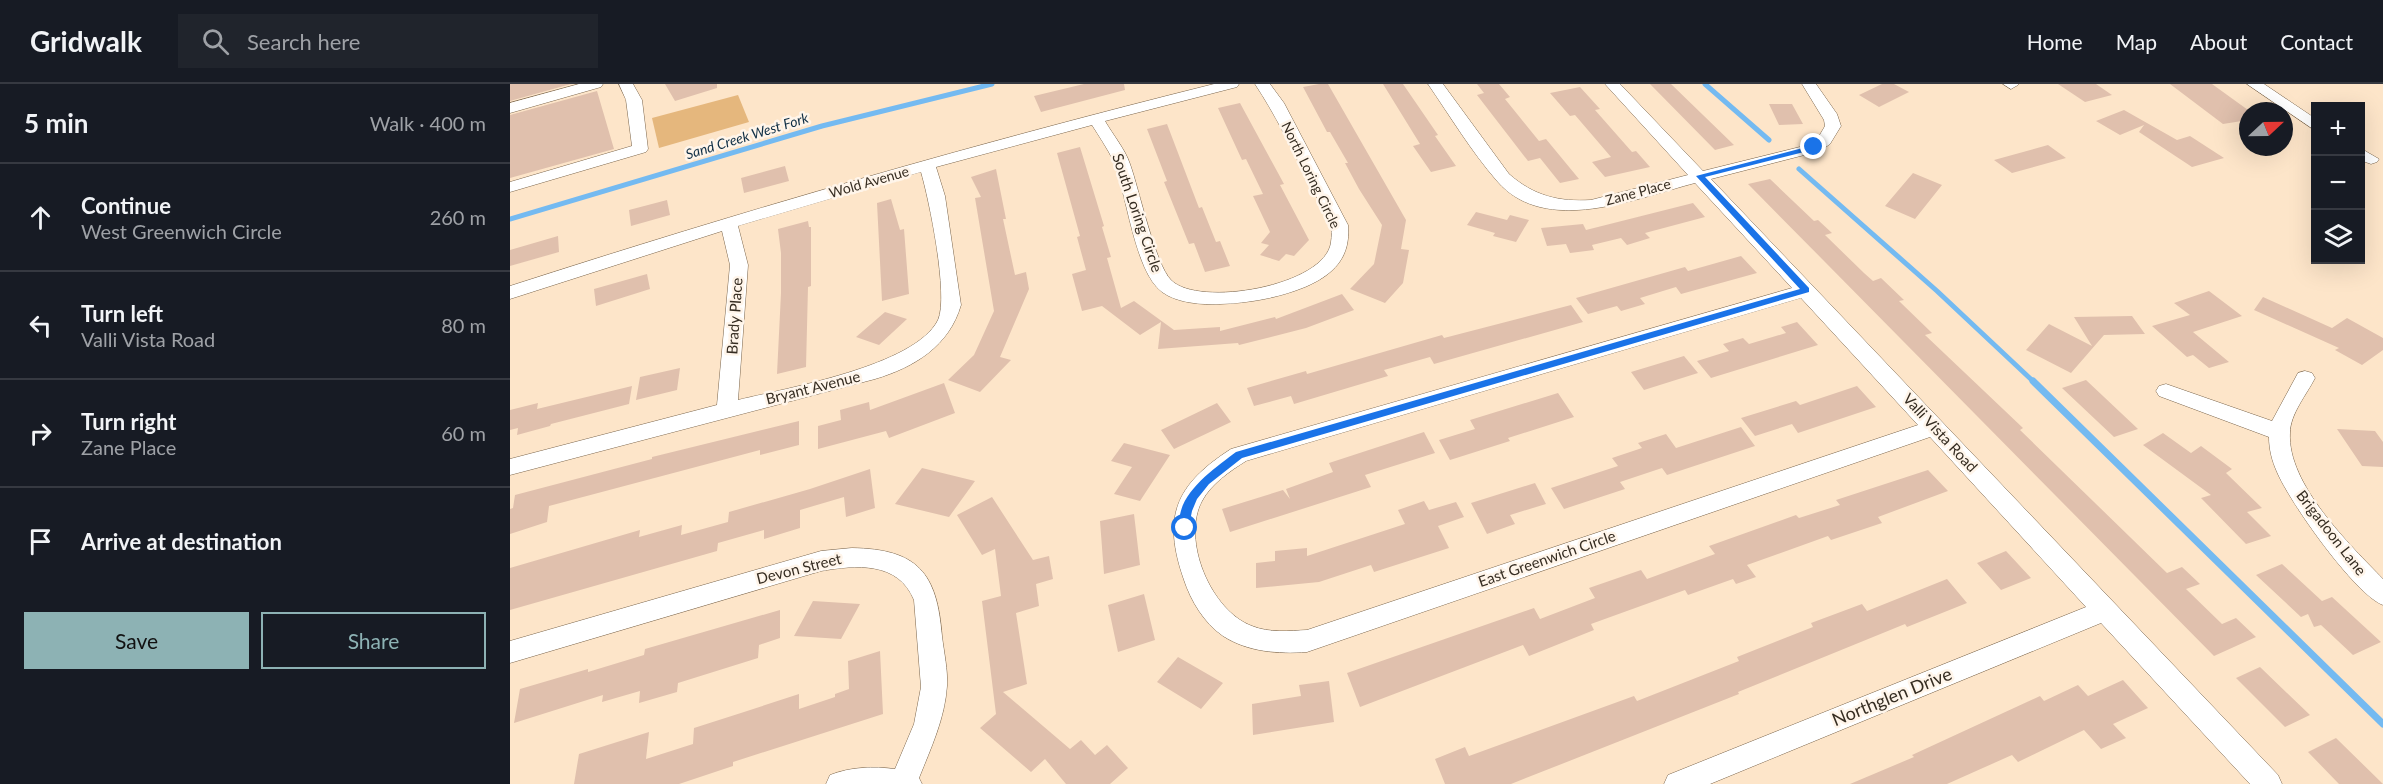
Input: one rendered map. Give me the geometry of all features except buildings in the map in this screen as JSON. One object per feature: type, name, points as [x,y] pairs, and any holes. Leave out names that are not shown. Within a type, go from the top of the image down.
[{"type":"street","points":[[510,108],[596,84]]},
{"type":"street","points":[[510,187],[640,149],[634,100],[626,84]]},
{"type":"street","name":"Wold Avenue","points":[[510,293],[728,223],[927,165],[1232,84]]},
{"type":"street","name":"North Loring Circle","points":[[1262,84],[1276,103],[1339,225],[1341,240],[1336,254],[1327,266],[1314,276],[1294,285]]},
{"type":"street","name":"Zane Place","points":[[1435,84],[1503,178],[1527,196],[1560,206],[1591,205],[1800,152],[1824,141],[1833,126],[1832,118],[1810,89],[1809,84]]},
{"type":"street","name":"Valli Vista Road","points":[[1612,84],[2268,784]]},
{"type":"street","points":[[2254,84],[2311,123]]},
{"type":"street","name":"South Loring Circle","points":[[1097,120],[1121,161],[1154,269],[1170,289],[1183,295],[1218,300],[1236,299],[1294,285]]},
{"type":"street","name":"Bryant Avenue","points":[[510,467],[891,367],[917,354],[942,329],[950,316],[952,304],[937,196],[927,165]]},
{"type":"street","name":"Brady Place","points":[[727,410],[739,265],[737,250],[728,223]]},
{"type":"street","name":"East Greenwich Circle","points":[[1806,290],[1239,455],[1205,481],[1193,496],[1186,511],[1185,546],[1196,584],[1206,603],[1220,620],[1235,632],[1256,640],[1273,643],[1307,641],[1935,427]]},
{"type":"street","points":[[2166,391],[2279,432],[2305,378]]},
{"type":"street","name":"Brigadoon Lane","points":[[2279,432],[2282,454],[2296,490],[2311,513],[2383,595]]},
{"type":"street","name":"Devon Street","points":[[510,652],[821,561],[846,556],[867,556],[884,560],[902,567],[917,581],[926,598],[929,621],[934,687],[930,713],[903,783]]},
{"type":"street","name":"Northglen Drive","points":[[1678,784],[2105,610]]},
{"type":"street","points":[[840,784],[878,780],[908,784]]},
{"type":"shaded area","points":[[738,95],[749,122],[659,148],[652,118]]},
{"type":"waterway","name":"Sand Creek West Fork","points":[[510,219],[822,126],[992,84]]},
{"type":"waterway","name":"Sand Creek West Fork","points":[[1705,84],[1769,140]]},
{"type":"waterway","points":[[1799,169],[1937,291],[2035,383]]},
{"type":"waterway","points":[[2033,381],[2383,724]]},
{"type":"route","points":[[1185,528],[1186,511],[1193,496],[1205,481],[1239,455],[1806,290],[1700,176],[1814,147]]}]
